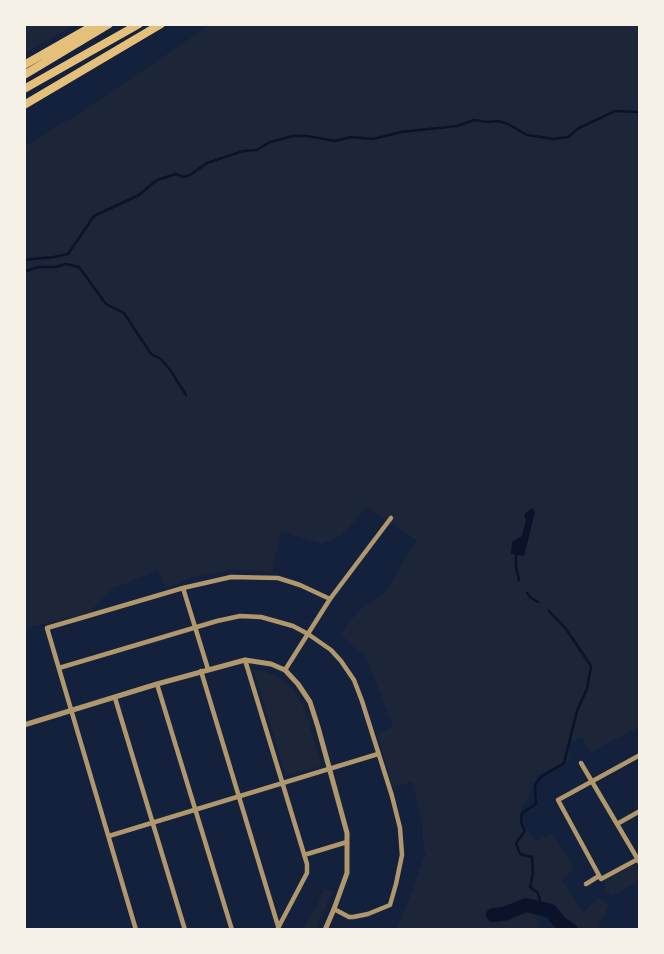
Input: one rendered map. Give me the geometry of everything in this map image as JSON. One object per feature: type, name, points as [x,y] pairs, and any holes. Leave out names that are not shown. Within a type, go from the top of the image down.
[{"type":"highway","points":[[24,65],[96,24]]},
{"type":"highway","points":[[24,75],[109,24]]},
{"type":"highway","points":[[24,89],[139,24]]},
{"type":"highway","points":[[24,105],[161,24]]},
{"type":"street","points":[[285,670],[330,599],[391,518]]},
{"type":"street","points":[[136,929],[47,628],[183,588],[231,577],[278,578],[330,599]]},
{"type":"street","points":[[183,588],[278,928]]},
{"type":"street","points":[[59,668],[217,621],[240,617],[261,617],[293,626],[331,650],[354,680],[362,701],[400,828],[402,855],[390,905],[353,917],[334,909]]},
{"type":"street","points":[[244,660],[304,855],[307,873],[278,928]]},
{"type":"street","points":[[24,725],[244,660],[271,664],[285,670],[310,702],[348,842],[347,873],[325,929]]},
{"type":"street","points":[[157,684],[232,929]]},
{"type":"street","points":[[116,698],[185,929]]},
{"type":"street","points":[[108,836],[378,754]]},
{"type":"street","points":[[581,762],[592,781],[617,824],[639,860],[601,879],[558,800],[592,781],[639,755]]},
{"type":"street","points":[[617,824],[639,811]]},
{"type":"street","points":[[304,855],[348,842]]},
{"type":"street","points":[[586,884],[599,876]]},
{"type":"shaded area","points":[[25,24],[75,24],[75,25],[25,53]]},
{"type":"shaded area","points":[[210,25],[639,25],[639,727],[590,753],[582,737],[567,746],[572,759],[538,775],[519,816],[536,841],[552,834],[574,868],[563,881],[583,913],[599,898],[610,905],[599,929],[578,929],[561,920],[554,909],[539,906],[534,911],[540,929],[397,929],[426,852],[422,823],[412,782],[393,787],[377,733],[393,727],[366,657],[340,634],[359,610],[383,595],[417,540],[367,507],[341,536],[322,544],[281,531],[272,572],[237,569],[190,578],[166,588],[158,571],[111,589],[89,613],[31,627],[25,634],[25,146],[78,114]],"holes":[[[532,508],[535,512],[524,555],[512,542],[522,536],[526,520],[524,516]]]},
{"type":"shaded area","points":[[532,508],[535,512],[524,556],[511,554],[512,542],[522,536],[526,520],[524,514]]},
{"type":"shaded area","points":[[253,669],[277,676],[295,692],[303,705],[322,766],[286,775]]},
{"type":"shaded area","points":[[635,866],[639,873],[639,881],[612,896],[606,891],[605,881]]},
{"type":"shaded area","points":[[324,889],[333,891],[315,929],[303,929],[317,906]]},
{"type":"waterway","points":[[24,260],[68,254],[94,216],[139,195],[157,180],[176,174],[183,177],[190,175],[207,163],[243,151],[257,150],[270,142],[293,136],[335,141],[351,137],[373,139],[401,132],[457,126],[474,120],[498,121],[527,135],[554,139],[568,137],[579,128],[615,111],[640,112]]},
{"type":"waterway","points":[[24,272],[38,267],[66,264],[79,267],[106,304],[124,313],[151,354],[161,359],[186,395]]},
{"type":"waterway","points":[[516,553],[519,580]]},
{"type":"waterway","points":[[527,593],[538,602]]},
{"type":"waterway","points":[[542,909],[538,893],[530,887],[532,857],[520,854],[516,843],[525,831],[521,822],[522,813],[536,804],[535,785],[541,777],[564,763],[577,711],[587,689],[591,666],[566,629],[549,611]]},
{"type":"waterway","points":[[493,915],[504,914],[526,905],[551,911],[559,922],[571,930]]}]
